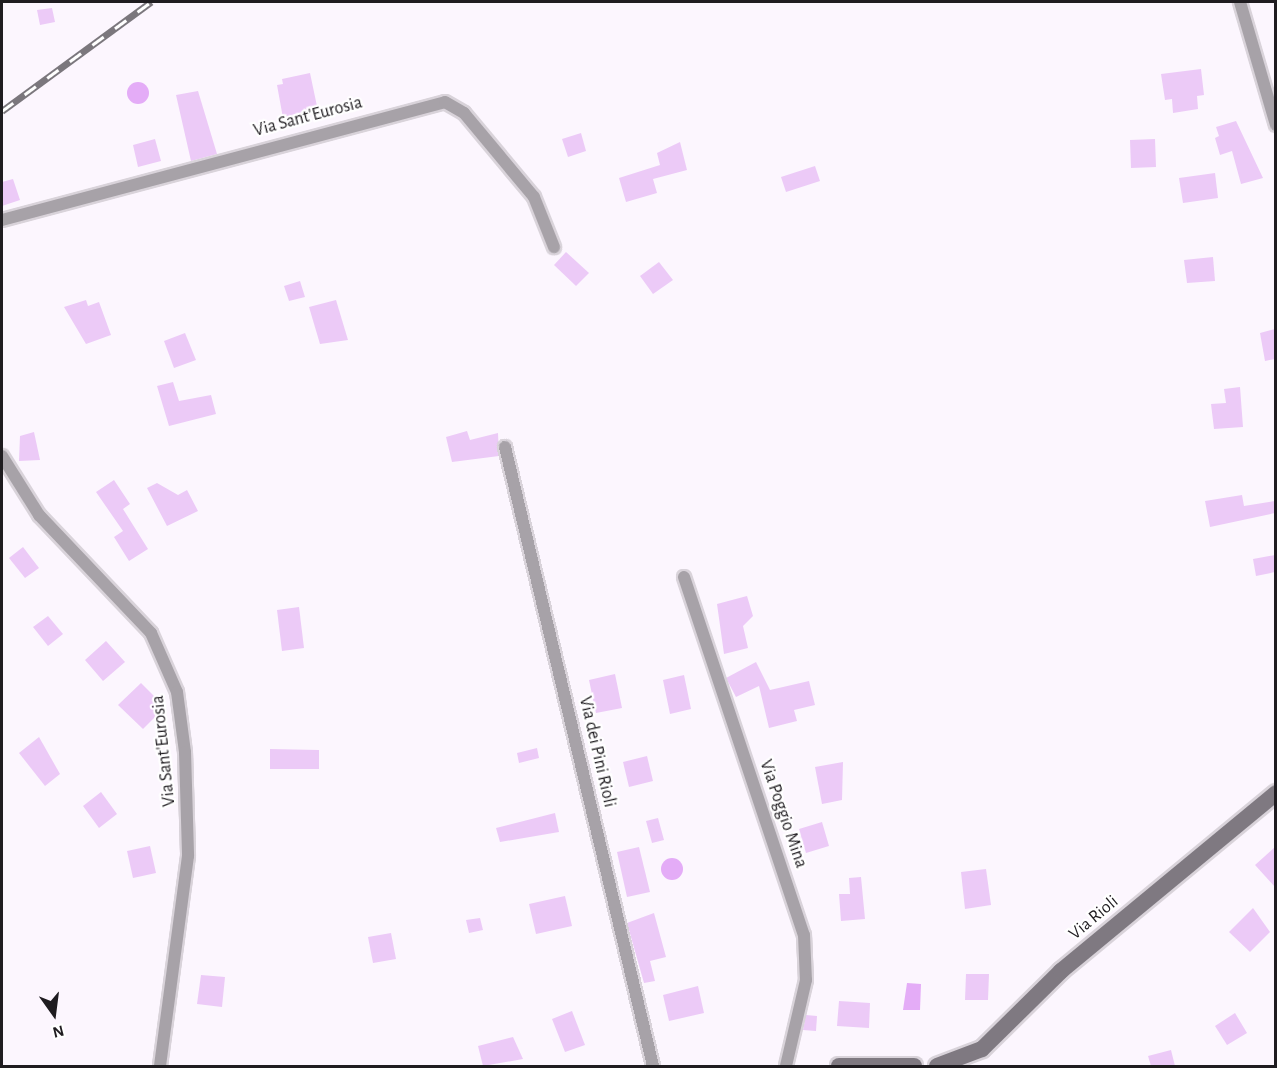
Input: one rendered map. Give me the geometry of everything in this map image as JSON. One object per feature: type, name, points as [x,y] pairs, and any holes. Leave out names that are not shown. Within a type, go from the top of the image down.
[{"type":"main road","name":"Via Rioli","points":[[937,1066],[982,1049],[1061,971],[1275,793]]},
{"type":"main road","points":[[839,1066],[914,1066]]},
{"type":"street","points":[[1240,2],[1275,125]]},
{"type":"street","name":"Via Sant'Eurosia","points":[[2,220],[445,102],[464,113],[534,197],[554,247]]},
{"type":"street","name":"Via dei Pini Rioli","points":[[505,447],[653,1066]]},
{"type":"street","name":"Via Sant'Eurosia","points":[[2,456],[39,515],[151,633],[177,692],[188,848],[160,1066]]},
{"type":"street","name":"Via Poggio Mina","points":[[684,578],[804,935],[806,980],[786,1066]]},
{"type":"shaded area","points":[[138,82],[146,85],[149,93],[146,101],[138,104],[130,101],[127,93],[130,85]]},
{"type":"shaded area","points":[[672,858],[680,861],[683,869],[680,877],[672,880],[664,877],[661,869],[664,861]]},
{"type":"shaded area","points":[[907,983],[921,984],[920,1010],[903,1010]]},
{"type":"building","points":[[52,8],[55,22],[40,25],[37,10]]},
{"type":"building","points":[[1201,69],[1204,95],[1197,96],[1198,109],[1173,113],[1172,99],[1165,100],[1161,74]]},
{"type":"building","points":[[310,73],[318,111],[283,118],[277,85],[283,84],[282,79]]},
{"type":"building","points":[[198,91],[217,154],[191,161],[176,95]]},
{"type":"building","points":[[1236,121],[1263,178],[1241,184],[1232,151],[1220,155],[1215,138],[1219,136],[1216,127]]},
{"type":"building","points":[[581,133],[586,151],[568,157],[562,139]]},
{"type":"building","points":[[155,139],[161,161],[138,167],[133,145]]},
{"type":"building","points":[[1155,139],[1156,167],[1131,168],[1130,140]]},
{"type":"building","points":[[680,142],[687,170],[653,179],[657,193],[626,202],[619,178],[660,165],[657,153]]},
{"type":"building","points":[[815,166],[820,181],[786,192],[781,177]]},
{"type":"building","points":[[1215,173],[1218,198],[1183,203],[1179,178]]},
{"type":"building","points":[[13,179],[20,200],[2,206],[2,182]]},
{"type":"building","points":[[566,252],[589,273],[576,286],[554,265]]},
{"type":"building","points":[[1213,257],[1215,281],[1187,283],[1184,260]]},
{"type":"building","points":[[659,262],[673,280],[653,294],[640,276]]},
{"type":"building","points":[[300,281],[305,297],[289,301],[284,286]]},
{"type":"building","points":[[86,300],[88,306],[99,302],[111,335],[86,344],[64,307]]},
{"type":"building","points":[[336,300],[348,340],[320,344],[309,307]]},
{"type":"building","points":[[1275,329],[1275,359],[1265,361],[1260,333]]},
{"type":"building","points":[[185,333],[196,360],[174,368],[164,341]]},
{"type":"building","points":[[173,382],[179,401],[211,395],[216,414],[169,426],[157,386]]},
{"type":"building","points":[[1240,387],[1243,427],[1214,429],[1211,404],[1226,403],[1224,389]]},
{"type":"building","points":[[467,431],[470,440],[498,433],[499,456],[452,462],[446,437]]},
{"type":"building","points":[[34,432],[40,460],[19,461],[20,436]]},
{"type":"building","points":[[114,480],[130,504],[123,509],[148,549],[129,561],[114,537],[123,531],[96,492]]},
{"type":"building","points":[[157,483],[178,495],[187,490],[198,511],[167,526],[147,488]]},
{"type":"building","points":[[1242,495],[1244,506],[1275,501],[1275,513],[1210,527],[1205,501]]},
{"type":"building","points":[[23,547],[39,568],[25,578],[9,558]]},
{"type":"building","points":[[1275,555],[1275,572],[1256,576],[1253,559]]},
{"type":"building","points":[[747,596],[753,616],[743,626],[748,648],[724,654],[717,604]]},
{"type":"building","points":[[299,607],[304,648],[282,651],[277,610]]},
{"type":"building","points":[[48,616],[63,634],[48,646],[33,627]]},
{"type":"building","points":[[106,641],[125,662],[103,681],[85,660]]},
{"type":"building","points":[[756,662],[770,690],[809,681],[815,705],[794,710],[797,721],[769,728],[759,686],[736,697],[726,678]]},
{"type":"building","points":[[615,674],[622,708],[596,713],[589,680]]},
{"type":"building","points":[[684,675],[691,709],[670,714],[663,680]]},
{"type":"building","points":[[141,683],[165,707],[143,729],[118,705]]},
{"type":"building","points":[[39,737],[60,774],[45,786],[19,753]]},
{"type":"building","points":[[537,748],[539,758],[519,763],[517,753]]},
{"type":"building","points":[[270,749],[319,750],[319,769],[270,769]]},
{"type":"building","points":[[647,756],[653,781],[629,787],[623,762]]},
{"type":"building","points":[[843,762],[842,800],[822,804],[815,767]]},
{"type":"building","points":[[101,792],[117,814],[99,828],[83,806]]},
{"type":"building","points":[[555,813],[559,832],[500,842],[496,828]]},
{"type":"building","points":[[658,818],[664,840],[652,843],[646,821]]},
{"type":"building","points":[[822,822],[829,846],[806,853],[799,829]]},
{"type":"building","points":[[150,846],[156,873],[133,878],[127,851]]},
{"type":"building","points":[[639,847],[650,892],[627,897],[617,852]]},
{"type":"building","points":[[1275,847],[1275,887],[1255,865]]},
{"type":"building","points":[[986,869],[991,905],[965,909],[961,872]]},
{"type":"building","points":[[861,877],[865,919],[841,921],[839,894],[850,894],[849,878]]},
{"type":"building","points":[[565,896],[572,926],[536,934],[529,904]]},
{"type":"building","points":[[1253,908],[1270,932],[1250,952],[1229,932]]},
{"type":"building","points":[[654,913],[666,957],[650,961],[655,981],[644,983],[627,923]]},
{"type":"building","points":[[480,918],[483,930],[469,933],[466,920]]},
{"type":"building","points":[[391,933],[396,959],[373,963],[368,937]]},
{"type":"building","points":[[966,974],[989,974],[988,1000],[965,1000]]},
{"type":"building","points":[[201,975],[225,977],[222,1007],[197,1004]]},
{"type":"building","points":[[698,986],[704,1013],[669,1021],[663,995]]},
{"type":"building","points":[[839,1001],[870,1003],[869,1028],[837,1026]]},
{"type":"building","points":[[572,1011],[585,1045],[565,1052],[552,1019]]},
{"type":"building","points":[[1235,1013],[1247,1033],[1227,1045],[1215,1026]]},
{"type":"building","points":[[806,1015],[817,1016],[816,1031],[803,1030]]},
{"type":"building","points":[[513,1037],[523,1059],[483,1066],[478,1046]]},
{"type":"building","points":[[1171,1050],[1175,1066],[1151,1066],[1148,1056]]},
{"type":"railway","points":[[2,111],[151,2]]}]
